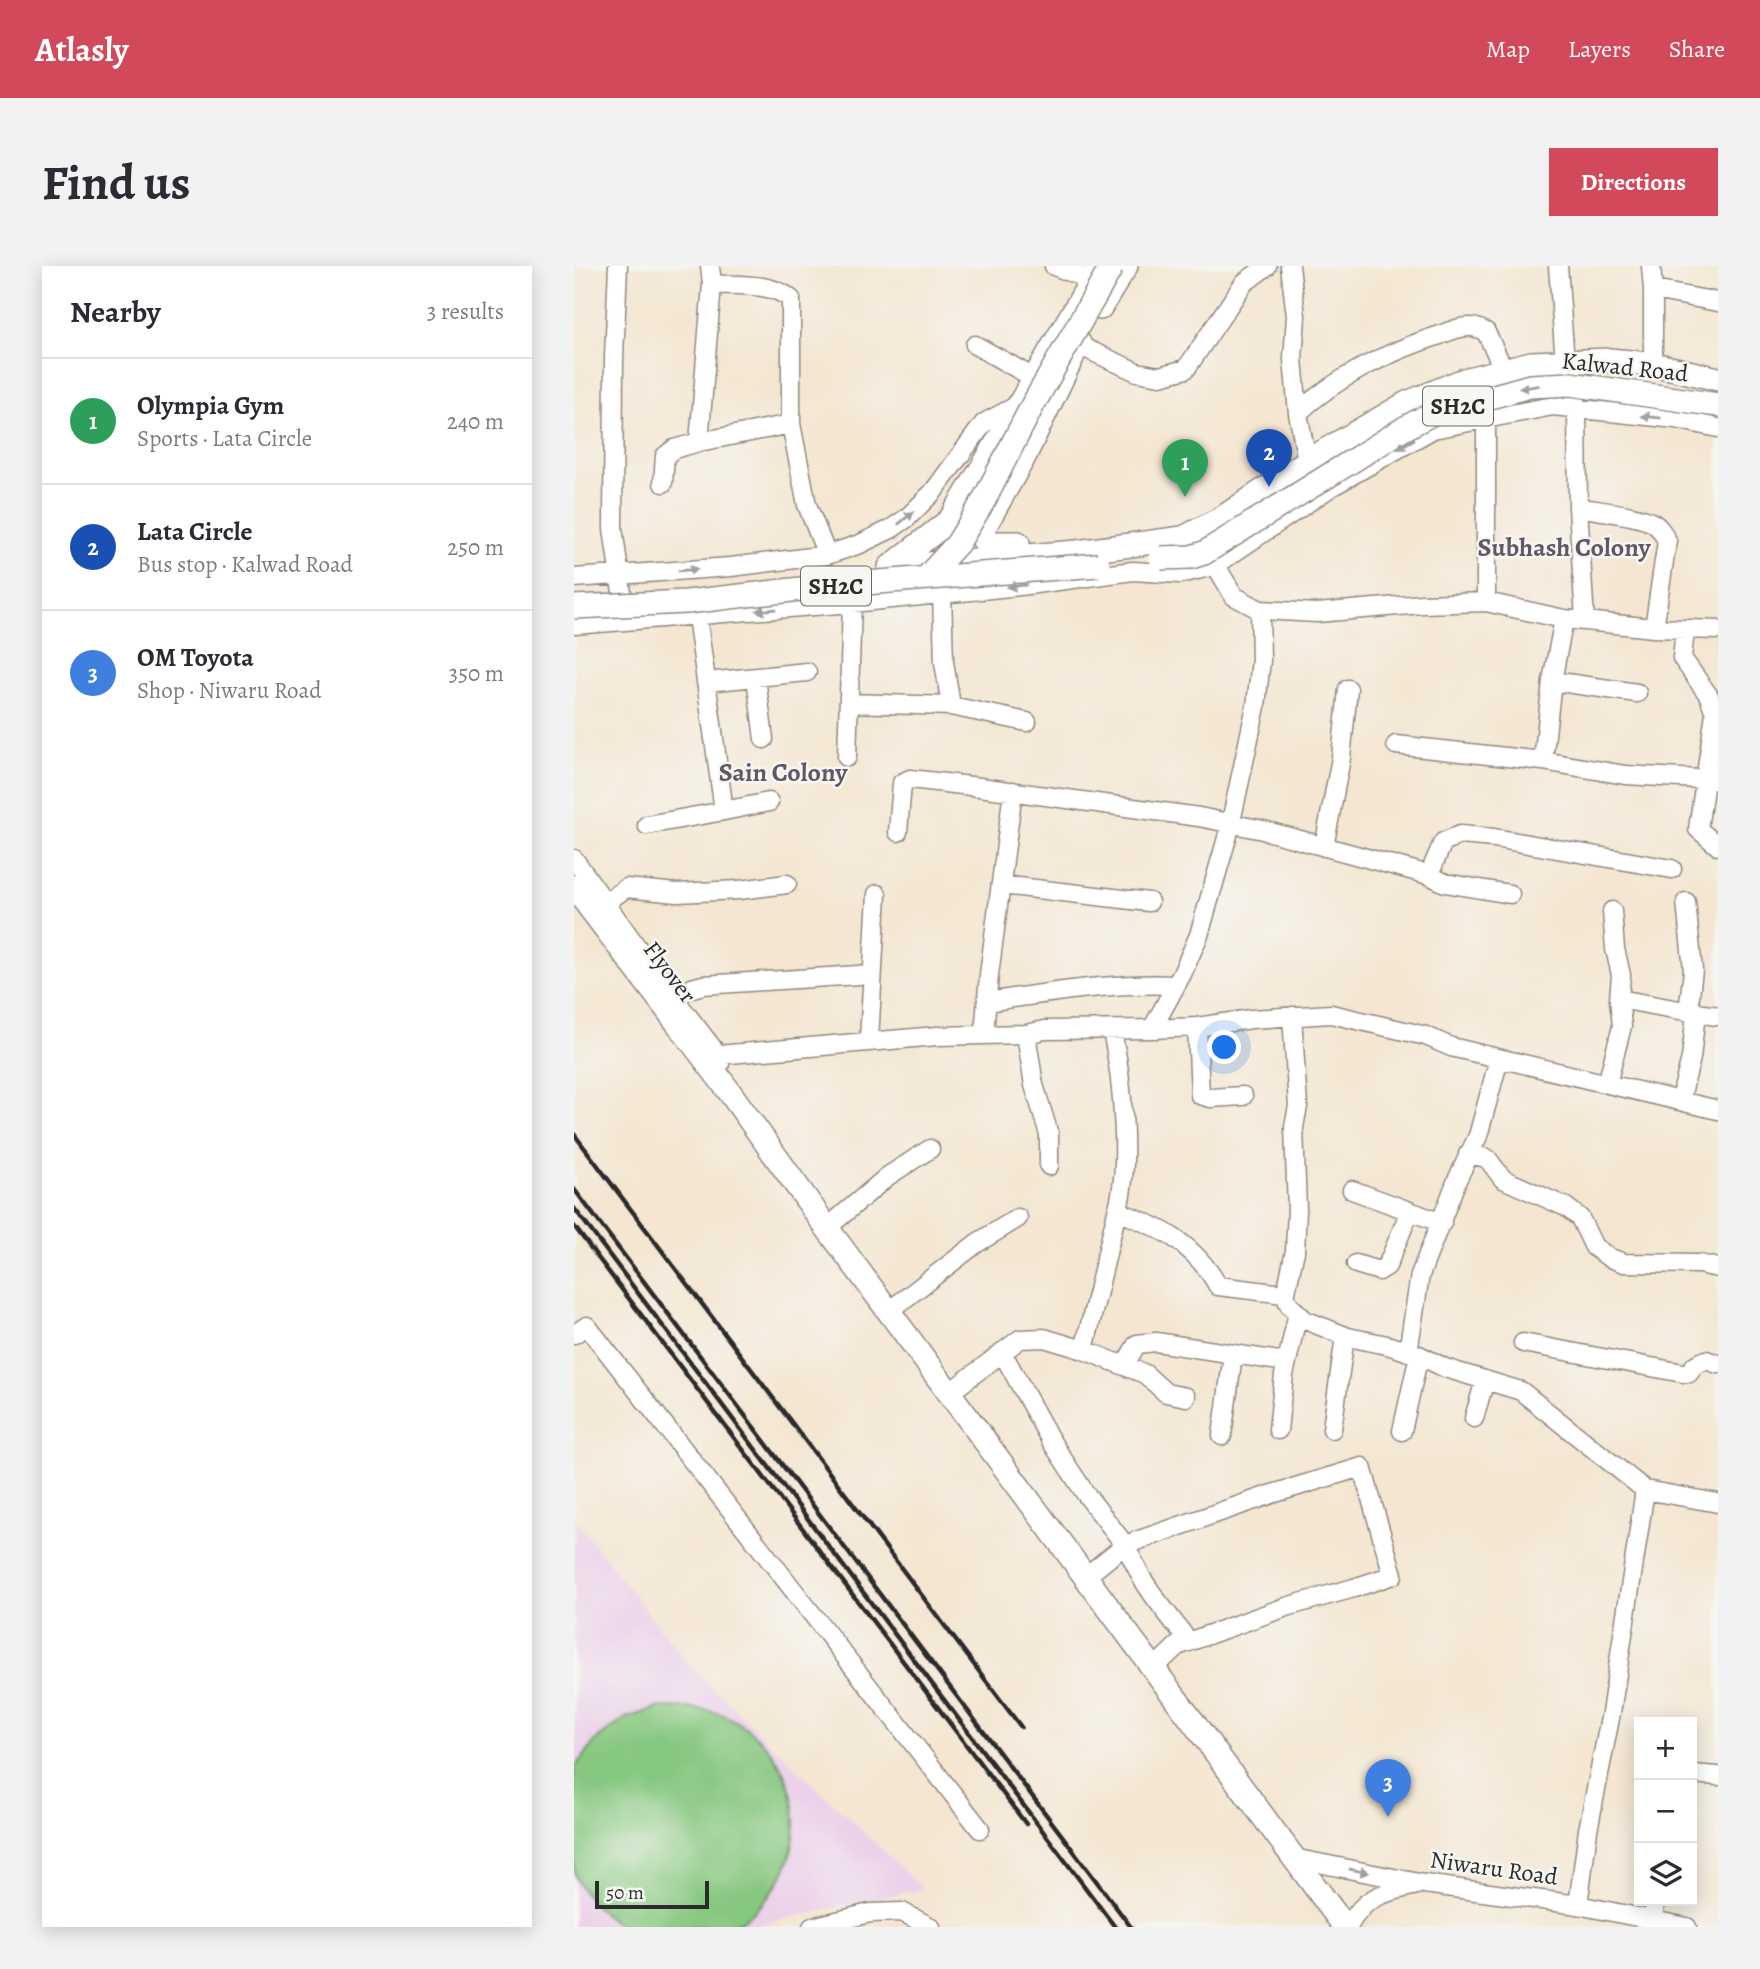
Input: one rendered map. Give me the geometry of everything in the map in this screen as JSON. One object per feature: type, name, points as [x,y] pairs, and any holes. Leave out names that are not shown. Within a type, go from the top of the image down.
[{"type":"main road","points":[[934,586],[1112,266]]},
{"type":"main road","points":[[1077,552],[1061,541],[997,545],[983,539],[982,531],[1024,457],[1078,345],[1126,266]]},
{"type":"main road","points":[[890,568],[950,520],[1095,273]]},
{"type":"main road","points":[[1226,528],[1307,461],[1407,403],[1464,380],[1531,363],[1609,360],[1653,364],[1718,379]]},
{"type":"main road","name":"Kalwad Road","points":[[1226,528],[1273,508],[1433,413],[1530,386],[1570,384],[1718,405]]},
{"type":"main road","name":"SH2C","points":[[1161,550],[1191,557],[1204,553],[1226,528]]},
{"type":"main road","name":"SH2C","points":[[574,607],[687,602],[827,586],[934,586],[1113,563],[1161,550],[1198,531],[1226,528]]},
{"type":"main road","points":[[574,594],[677,591],[1052,554],[1161,550]]},
{"type":"main road","name":"Flyover","points":[[574,887],[707,1053],[726,1087],[827,1228],[1346,1927]]},
{"type":"street","points":[[618,266],[614,357],[613,528],[626,621]]},
{"type":"street","points":[[1054,266],[1095,273]]},
{"type":"street","points":[[1078,345],[1138,372],[1160,376],[1186,369],[1244,283],[1267,266]]},
{"type":"street","points":[[1290,266],[1296,316],[1293,359],[1298,414],[1307,461]]},
{"type":"street","points":[[1558,266],[1565,363],[1577,408],[1578,507],[1584,621]]},
{"type":"street","points":[[1651,266],[1653,364]]},
{"type":"street","points":[[699,442],[711,275],[784,293],[791,299],[790,424],[807,505],[827,555]]},
{"type":"street","points":[[1653,290],[1718,302]]},
{"type":"street","points":[[1298,414],[1313,399],[1361,369],[1418,342],[1460,328],[1472,326],[1486,332],[1504,370]]},
{"type":"street","points":[[975,345],[1034,378]]},
{"type":"street","points":[[574,578],[731,566],[827,555],[860,544],[891,530],[907,518],[933,492],[984,423],[1018,405]]},
{"type":"street","points":[[574,625],[852,603],[934,586],[1020,586],[1133,571],[1180,574],[1214,566],[1331,487],[1433,429],[1553,406],[1676,419],[1718,428]]},
{"type":"street","points":[[1486,418],[1486,602]]},
{"type":"street","points":[[663,483],[665,456],[674,449],[790,424]]},
{"type":"street","points":[[1578,507],[1642,519],[1653,523],[1662,531],[1667,541],[1654,628]]},
{"type":"street","points":[[1198,531],[1214,566],[1234,596],[1260,610],[1317,613],[1422,604],[1486,602],[1564,619],[1654,628],[1718,630]]},
{"type":"street","points":[[934,586],[951,706]]},
{"type":"street","points":[[847,757],[852,603]]},
{"type":"street","points":[[1152,1029],[1199,935],[1231,823],[1256,706],[1261,660],[1260,610]]},
{"type":"street","points":[[697,616],[724,811]]},
{"type":"street","points":[[1543,761],[1552,681],[1564,619]]},
{"type":"street","points":[[1685,630],[1682,658],[1714,696],[1712,779],[1698,829],[1718,846]]},
{"type":"street","points":[[706,682],[807,672]]},
{"type":"street","points":[[756,678],[764,739]]},
{"type":"street","points":[[1552,681],[1637,693]]},
{"type":"street","points":[[1324,847],[1342,758],[1348,689]]},
{"type":"street","points":[[849,703],[951,706],[1027,722]]},
{"type":"street","points":[[1396,745],[1543,761],[1625,775],[1712,779]]},
{"type":"street","points":[[898,832],[902,783],[905,780],[1013,791],[1231,823],[1429,875],[1445,883],[1510,894]]},
{"type":"street","points":[[984,1034],[1013,791]]},
{"type":"street","points":[[647,825],[769,802]]},
{"type":"street","points":[[1429,875],[1443,842],[1460,835],[1527,842],[1548,849],[1672,869]]},
{"type":"street","points":[[574,859],[673,998],[707,1053],[984,1034],[1026,1034],[1045,1030],[1112,1031],[1198,1027],[1331,1014],[1426,1036],[1451,1047],[1499,1059],[1718,1110]]},
{"type":"street","points":[[606,903],[626,888],[677,893],[787,884]]},
{"type":"street","points":[[1001,884],[1149,902]]},
{"type":"street","points":[[869,1041],[877,894]]},
{"type":"street","points":[[1680,1101],[1690,1058],[1696,1013],[1689,1004],[1693,970],[1686,902]]},
{"type":"street","points":[[1607,1084],[1622,1026],[1619,999],[1621,975],[1615,949],[1612,911]]},
{"type":"street","points":[[673,998],[703,985],[859,975]]},
{"type":"street","points":[[987,1002],[1073,990],[1174,985]]},
{"type":"street","points":[[1619,999],[1718,1016]]},
{"type":"street","points":[[1285,1297],[1295,1251],[1297,1210],[1294,1127],[1298,1106],[1292,1016]]},
{"type":"street","points":[[1198,1027],[1200,1094],[1210,1098],[1243,1096]]},
{"type":"street","points":[[1084,1350],[1121,1190],[1123,1140],[1119,1075],[1112,1031]]},
{"type":"street","points":[[1026,1034],[1034,1086],[1049,1134],[1049,1166]]},
{"type":"street","points":[[1402,1431],[1413,1354],[1420,1275],[1457,1180],[1478,1136],[1499,1059]]},
{"type":"street","points":[[827,1228],[888,1176],[930,1149]]},
{"type":"street","points":[[1468,1154],[1487,1158],[1503,1179],[1566,1207],[1580,1218],[1594,1247],[1610,1258],[1624,1263],[1699,1264],[1718,1268]]},
{"type":"street","points":[[1352,1190],[1442,1223]]},
{"type":"street","points":[[1117,1211],[1157,1226],[1189,1250],[1209,1271],[1218,1286],[1284,1294],[1290,1306],[1305,1320],[1345,1336],[1413,1354],[1445,1368],[1521,1391],[1645,1490],[1718,1503]]},
{"type":"street","points":[[1356,1264],[1378,1270],[1387,1266],[1410,1211]]},
{"type":"street","points":[[889,1311],[977,1242],[1018,1218]]},
{"type":"street","points":[[1278,1430],[1286,1362],[1298,1313]]},
{"type":"street","points":[[574,1334],[587,1326],[980,1829]]},
{"type":"street","points":[[1332,1429],[1345,1336]]},
{"type":"street","points":[[949,1393],[1020,1339],[1031,1337],[1044,1338],[1084,1350],[1145,1374],[1166,1393],[1186,1397]]},
{"type":"street","points":[[1124,1366],[1137,1344],[1156,1342],[1286,1362]]},
{"type":"street","points":[[1523,1343],[1683,1373],[1689,1373],[1695,1365],[1706,1360],[1718,1364]]},
{"type":"street","points":[[1002,1353],[1051,1441],[1085,1493],[1125,1545],[1143,1580],[1189,1642]]},
{"type":"street","points":[[1222,1436],[1233,1354]]},
{"type":"street","points":[[1474,1418],[1485,1380]]},
{"type":"street","points":[[1086,1577],[1125,1545],[1272,1494],[1362,1467],[1392,1575],[1286,1607],[1177,1646],[1153,1669]]},
{"type":"street","points":[[1578,1905],[1645,1490]]},
{"type":"street","points":[[1697,1774],[1718,1776]]},
{"type":"street","name":"Niwaru Road","points":[[1293,1858],[1424,1884],[1578,1905],[1687,1927]]},
{"type":"street","points":[[1346,1927],[1369,1900],[1383,1893],[1424,1884]]},
{"type":"street","points":[[1653,1920],[1654,1906]]},
{"type":"street","points":[[811,1927],[870,1913],[902,1912],[931,1927]]},
{"type":"shaded area","points":[[574,1519],[690,1666],[923,1889],[746,1927],[574,1927]]},
{"type":"green space","points":[[661,1707],[707,1710],[734,1720],[756,1736],[773,1755],[786,1777],[793,1801],[795,1825],[792,1850],[783,1874],[768,1897],[751,1914],[731,1926],[621,1925],[596,1907],[574,1874],[574,1769],[596,1740],[626,1718]]},
{"type":"railway","points":[[574,1134],[1021,1727]]},
{"type":"railway","points":[[574,1189],[1131,1927]]},
{"type":"railway","points":[[574,1208],[1115,1927]]},
{"type":"railway","points":[[574,1226],[1026,1824]]},
{"type":"place","name":"Lata Circle","points":[[1269,487]]},
{"type":"place","name":"Olympia Gym","points":[[1185,497]]},
{"type":"place","name":"OM Toyota","points":[[1388,1817]]},
{"type":"district","name":"Subhash Colony","points":[[1564,547]]},
{"type":"district","name":"Sain Colony","points":[[783,772]]}]
